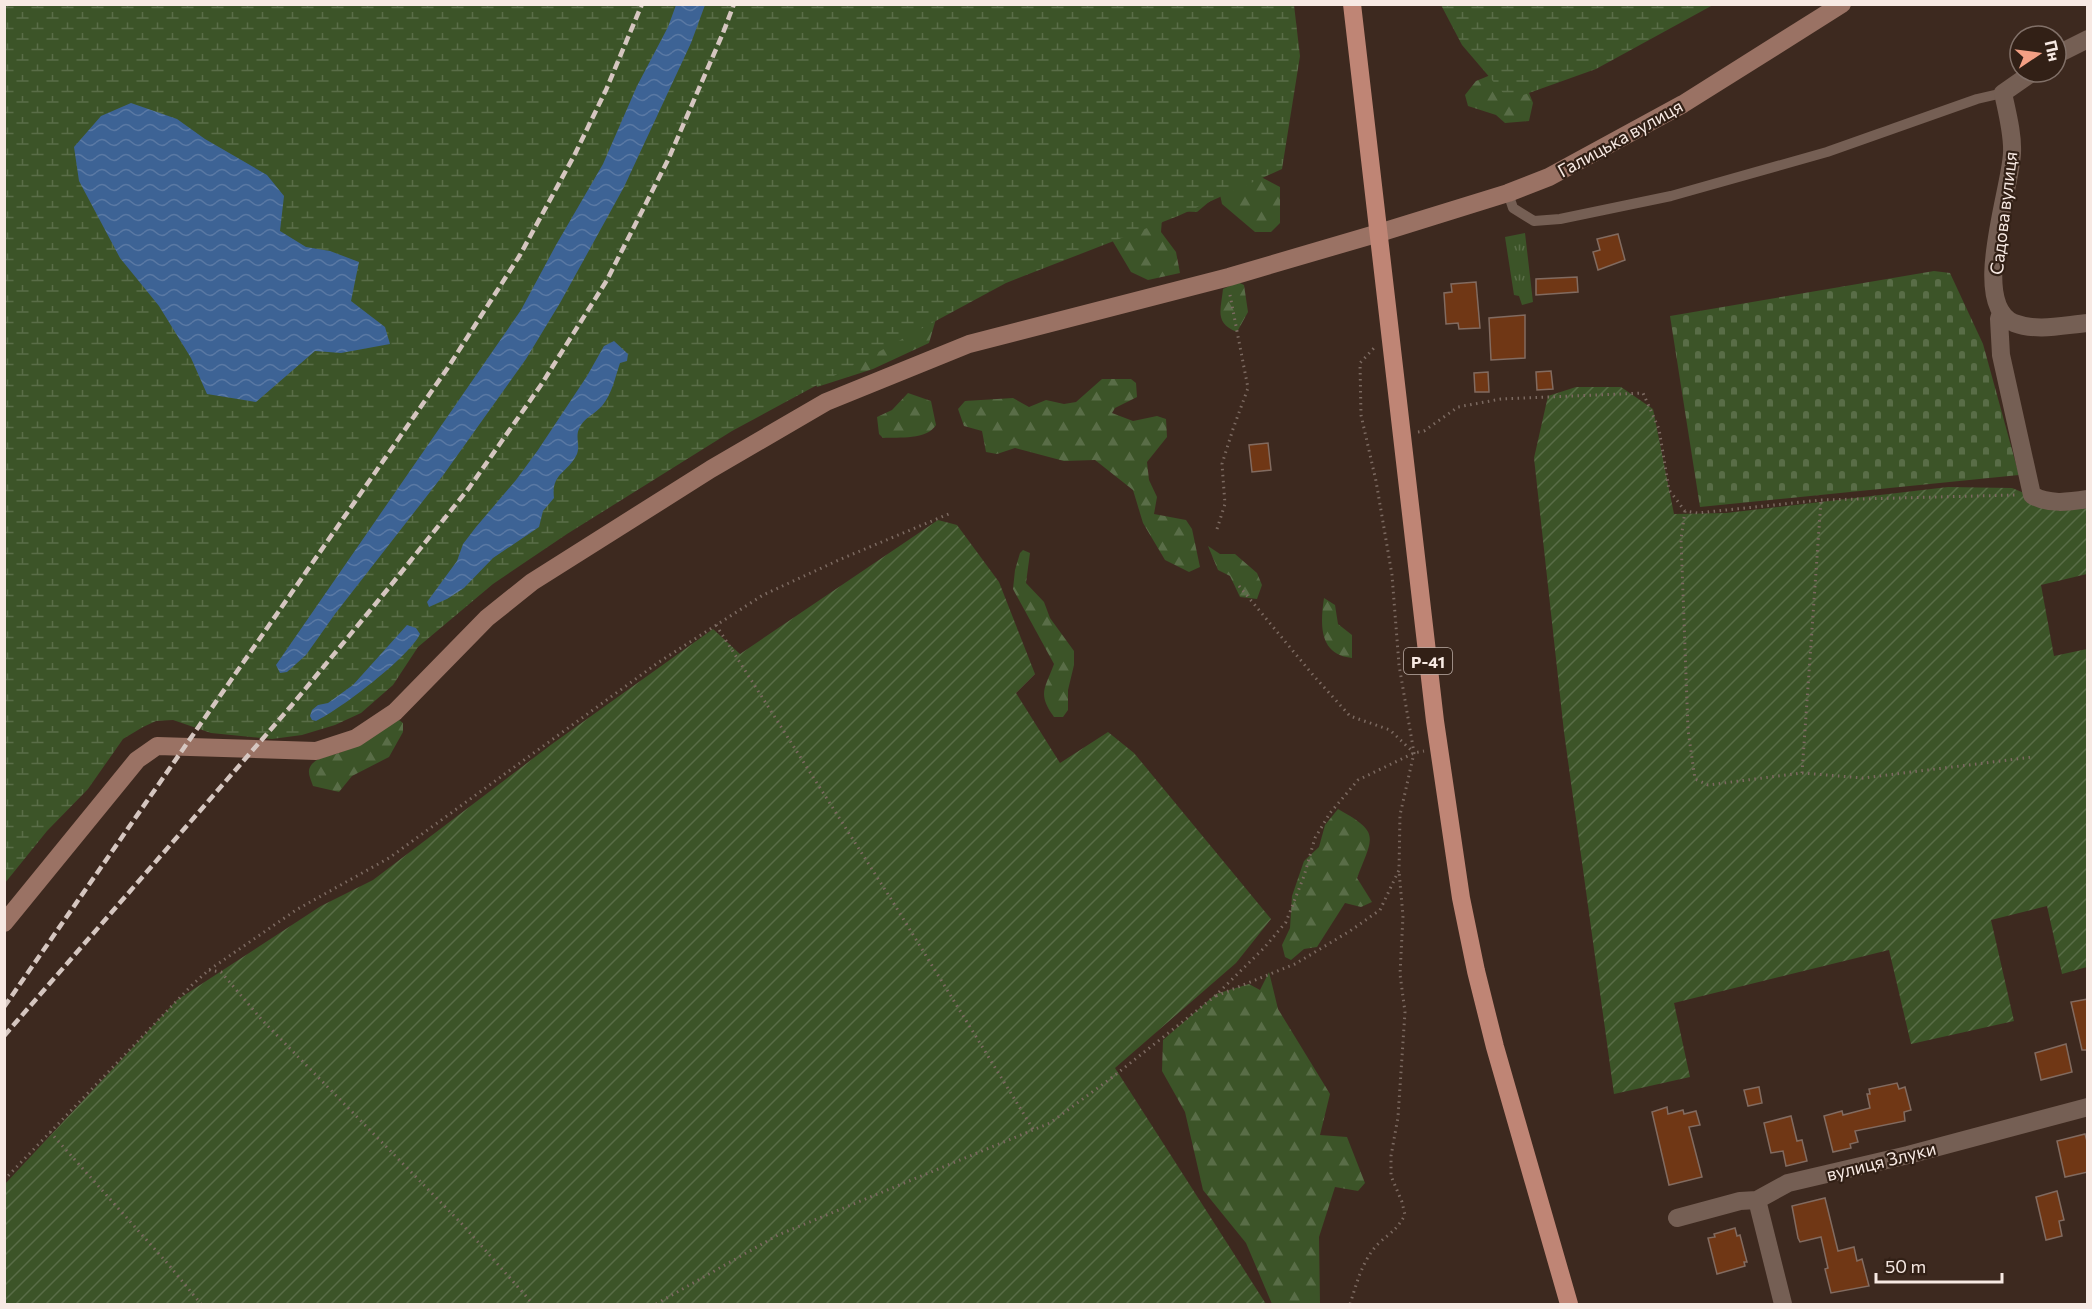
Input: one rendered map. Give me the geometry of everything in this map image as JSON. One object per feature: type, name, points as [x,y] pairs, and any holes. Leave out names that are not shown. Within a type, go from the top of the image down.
[{"type":"main road","name":"Р-41","points":[[1352,4],[1438,748],[1461,898],[1495,1047],[1569,1305]]},
{"type":"street","name":"Галицька вулиця","points":[[4,923],[137,760],[157,746],[316,751],[356,738],[395,712],[487,618],[532,582],[711,469],[826,402],[969,344],[1228,277],[1508,193],[1549,177],[1683,104],[1842,4]]},
{"type":"street","points":[[2068,49],[2088,39]]},
{"type":"street","points":[[2003,93],[2016,84]]},
{"type":"street","name":"Садова вулиця","points":[[2003,93],[2013,151],[1994,263],[1994,290],[2001,312],[1999,319],[2001,355],[2032,495]]},
{"type":"street","points":[[2001,312],[2013,322],[2029,326],[2049,327],[2088,323]]},
{"type":"street","points":[[2032,495],[2048,501],[2068,502],[2088,499]]},
{"type":"street","name":"вулиця Злуки","points":[[1677,1218],[1740,1201],[1757,1200],[1788,1183],[1908,1155],[2088,1107]]},
{"type":"street","points":[[1757,1200],[1783,1305]]},
{"type":"lane","points":[[1508,193],[1513,208],[1534,221],[1598,212],[1671,196],[1827,152],[1977,99],[2003,93]]},
{"type":"path","points":[[1217,529],[1225,504],[1222,464],[1248,388],[1230,304],[1228,277]]},
{"type":"path","points":[[1350,1305],[1362,1267],[1378,1244],[1396,1230],[1405,1215],[1391,1176],[1391,1156],[1398,1117],[1405,1012],[1400,974],[1403,916],[1399,870],[1400,814],[1414,753],[1399,665],[1392,575],[1376,481],[1361,415],[1360,363],[1390,330]]},
{"type":"path","points":[[1402,433],[1424,431],[1458,407],[1501,399],[1643,393],[1659,429],[1669,490],[1685,511],[1698,513],[1821,500],[1988,494],[2032,495]]},
{"type":"path","points":[[1802,774],[1821,500]]},
{"type":"path","points":[[1685,511],[1681,539],[1688,730],[1695,778],[1708,785],[1802,774],[1863,778],[2033,757]]},
{"type":"path","points":[[4,1180],[192,984],[209,970],[297,910],[389,858],[659,662],[763,595],[841,559],[951,513]]},
{"type":"path","points":[[1239,586],[1312,675],[1350,716],[1390,730],[1414,753]]},
{"type":"path","points":[[716,625],[891,899],[1033,1129]]},
{"type":"path","points":[[656,1305],[778,1235],[1050,1123],[1214,997],[1264,948],[1286,922],[1304,876],[1315,838],[1330,813],[1358,780],[1414,753],[1438,748]]},
{"type":"path","points":[[1214,997],[1295,964],[1350,931],[1380,910],[1399,870]]},
{"type":"path","points":[[209,970],[221,972],[262,1020],[462,1224],[533,1305]]},
{"type":"path","points":[[50,1132],[168,1264],[201,1305]]},
{"type":"green space","points":[[5,5],[1294,5],[1300,56],[1282,169],[1178,216],[1006,283],[732,431],[567,534],[493,584],[418,647],[393,685],[361,713],[335,725],[302,735],[272,739],[211,733],[173,720],[156,721],[143,727],[123,739],[88,789],[47,831],[5,883]]},
{"type":"green space","points":[[1441,5],[1713,5],[1596,69],[1509,100],[1462,45]]},
{"type":"green space","points":[[1493,74],[1526,85],[1533,103],[1529,121],[1505,123],[1496,115],[1468,106],[1465,95],[1476,81]]},
{"type":"green space","points":[[1244,168],[1280,187],[1280,223],[1271,232],[1255,232],[1222,204],[1219,190],[1216,196],[1197,212],[1171,211],[1162,219],[1161,232],[1176,252],[1180,273],[1148,280],[1131,272],[1109,235]]},
{"type":"green space","points":[[1525,233],[1533,302],[1522,305],[1519,296],[1514,295],[1505,237]]},
{"type":"green space","points":[[1934,271],[1950,273],[1983,344],[2019,475],[1700,507],[1670,316]]},
{"type":"green space","points":[[1238,282],[1244,285],[1248,312],[1237,332],[1222,320],[1220,309],[1223,289]]},
{"type":"green space","points":[[936,319],[929,343],[873,369],[817,387],[813,376]]},
{"type":"green space","points":[[1102,379],[1131,379],[1136,383],[1137,397],[1115,408],[1112,413],[1133,421],[1157,416],[1166,419],[1167,437],[1147,462],[1149,480],[1157,497],[1154,514],[1186,520],[1192,529],[1200,567],[1189,572],[1165,560],[1143,523],[1133,490],[1095,460],[1064,461],[1015,448],[997,454],[986,452],[982,431],[964,426],[958,409],[965,401],[1013,398],[1029,407],[1046,400],[1064,404],[1076,402]]},
{"type":"green space","points":[[1576,387],[1621,387],[1653,409],[1674,514],[1726,513],[1948,487],[2012,488],[2041,500],[2087,491],[2087,574],[2041,585],[2054,656],[2087,649],[2087,967],[2062,974],[2047,906],[1991,920],[2014,1021],[1911,1044],[1889,950],[1674,1003],[1690,1077],[1614,1094],[1564,732],[1534,458],[1548,396]]},
{"type":"green space","points":[[908,393],[931,401],[936,425],[932,430],[919,435],[883,438],[879,434],[877,417],[892,410]]},
{"type":"green space","points":[[938,520],[957,525],[999,582],[1035,674],[1016,693],[1060,763],[1108,732],[1134,753],[1271,919],[1236,963],[1115,1068],[1266,1304],[5,1304],[5,1184],[177,1000],[321,906],[373,880],[552,744],[713,629],[740,654]]},
{"type":"green space","points":[[1208,546],[1220,554],[1235,554],[1257,573],[1262,585],[1257,599],[1240,597],[1230,576],[1218,570]]},
{"type":"green space","points":[[1023,550],[1030,553],[1026,583],[1044,602],[1050,618],[1074,651],[1074,665],[1068,690],[1068,710],[1063,717],[1054,717],[1044,696],[1054,664],[1013,589],[1015,570]]},
{"type":"green space","points":[[1324,598],[1335,605],[1338,624],[1352,635],[1352,658],[1341,656],[1333,651],[1324,637],[1322,618]]},
{"type":"green space","points":[[399,720],[403,723],[403,732],[389,757],[352,776],[339,792],[313,786],[309,772],[315,761],[346,750],[379,728]]},
{"type":"green space","points":[[1338,809],[1361,824],[1370,837],[1367,853],[1357,878],[1372,902],[1361,907],[1345,903],[1317,947],[1304,949],[1291,960],[1285,957],[1282,945],[1290,928],[1292,896],[1304,861],[1319,847],[1325,825]]},
{"type":"green space","points":[[1269,972],[1278,1009],[1330,1094],[1320,1135],[1347,1137],[1365,1183],[1358,1191],[1335,1187],[1319,1237],[1320,1304],[1272,1304],[1246,1243],[1203,1190],[1185,1112],[1162,1071],[1163,1040],[1216,994],[1249,984],[1260,990]]},
{"type":"water","points":[[676,5],[705,5],[691,43],[624,187],[560,303],[526,359],[444,474],[306,655],[287,672],[280,673],[276,665],[521,310],[603,164],[637,86],[668,27]]},
{"type":"water","points":[[131,103],[177,119],[205,139],[267,175],[284,196],[280,231],[306,247],[330,251],[359,262],[351,301],[385,327],[390,344],[341,353],[315,351],[256,402],[207,394],[191,358],[159,306],[120,258],[79,181],[74,147],[101,116]]},
{"type":"water","points":[[614,341],[628,354],[627,361],[620,363],[613,386],[605,401],[581,425],[578,432],[577,453],[557,479],[554,498],[543,511],[539,527],[493,558],[464,588],[429,607],[427,602],[457,561],[463,544],[538,450],[604,346]]},
{"type":"water","points":[[407,625],[416,628],[420,634],[403,656],[341,706],[316,721],[312,720],[310,716],[312,710],[318,705],[328,703],[353,685]]},
{"type":"building","points":[[1618,234],[1625,260],[1598,270],[1593,252],[1600,250],[1597,239]]},
{"type":"building","points":[[1577,277],[1578,292],[1536,295],[1536,279]]},
{"type":"building","points":[[1476,282],[1480,328],[1459,329],[1458,323],[1446,324],[1444,293],[1452,292],[1451,284]]},
{"type":"building","points":[[1525,315],[1525,358],[1491,360],[1489,318]]},
{"type":"building","points":[[1551,371],[1553,389],[1537,390],[1536,372]]},
{"type":"building","points":[[1488,372],[1489,392],[1475,392],[1474,373]]},
{"type":"building","points":[[1268,443],[1271,470],[1252,472],[1249,445]]},
{"type":"building","points":[[2088,999],[2088,1050],[2082,1050],[2071,1002]]},
{"type":"building","points":[[2066,1044],[2072,1072],[2041,1080],[2035,1053]]},
{"type":"building","points":[[1897,1083],[1899,1089],[1905,1087],[1911,1110],[1904,1112],[1905,1121],[1855,1131],[1858,1142],[1850,1144],[1851,1148],[1833,1152],[1824,1116],[1842,1111],[1843,1115],[1870,1108],[1867,1094],[1870,1094],[1869,1089]]},
{"type":"building","points":[[1759,1087],[1762,1103],[1748,1106],[1744,1090]]},
{"type":"building","points":[[1667,1107],[1668,1114],[1683,1110],[1684,1114],[1696,1111],[1700,1125],[1689,1127],[1702,1177],[1669,1185],[1652,1112]]},
{"type":"building","points":[[1791,1116],[1797,1141],[1802,1140],[1807,1161],[1786,1166],[1783,1151],[1771,1153],[1764,1123]]},
{"type":"building","points":[[2085,1134],[2088,1145],[2088,1172],[2065,1177],[2057,1141]]},
{"type":"building","points":[[2057,1191],[2064,1220],[2059,1221],[2062,1236],[2046,1240],[2036,1197]]},
{"type":"building","points":[[1825,1198],[1838,1251],[1854,1247],[1857,1261],[1862,1259],[1869,1286],[1831,1293],[1821,1237],[1800,1242],[1798,1238],[1792,1206]]},
{"type":"building","points":[[1735,1228],[1737,1236],[1740,1235],[1747,1262],[1744,1262],[1745,1266],[1717,1274],[1708,1238]]},
{"type":"railway","points":[[4,1007],[447,369],[520,255],[575,154],[606,90],[642,4]]},
{"type":"railway","points":[[4,1036],[292,705],[469,488],[541,385],[607,280],[668,160],[734,4]]}]
